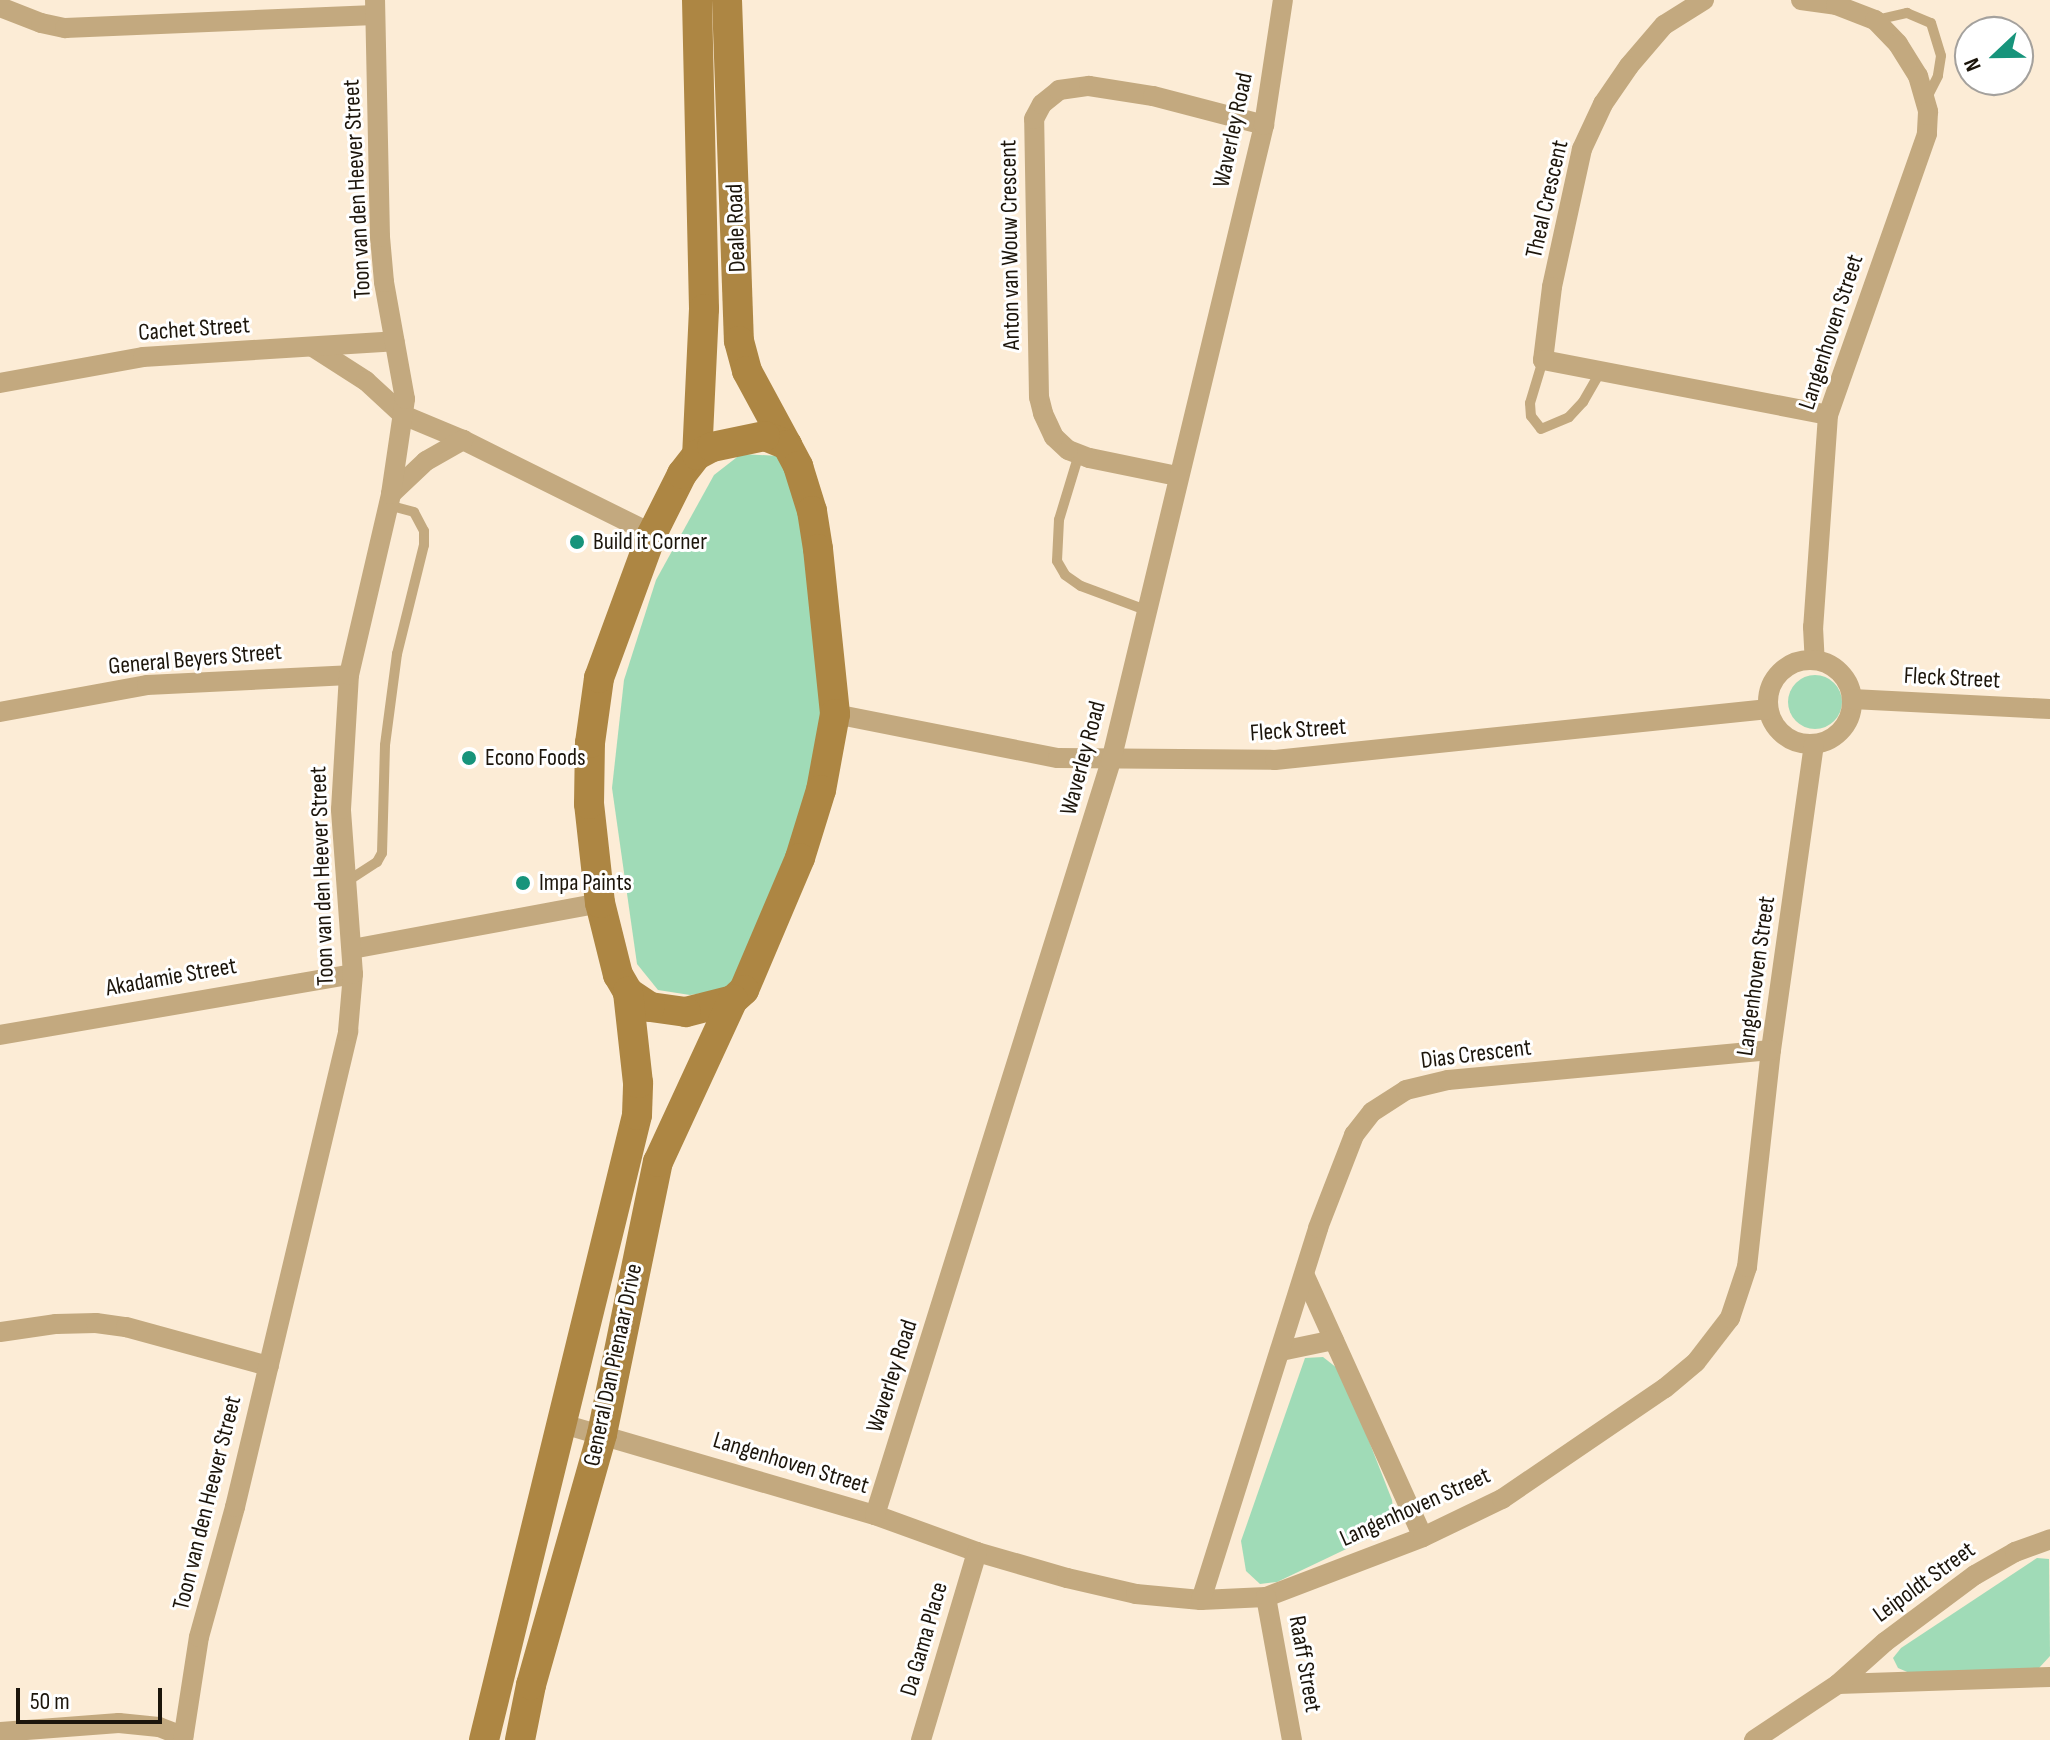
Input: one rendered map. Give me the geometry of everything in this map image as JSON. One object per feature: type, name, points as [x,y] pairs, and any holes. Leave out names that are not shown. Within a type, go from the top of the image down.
[{"type":"street","name":"Deale Road","points":[[697,0],[704,309],[697,455]]},
{"type":"street","name":"Deale Road","points":[[727,0],[739,341],[747,371],[798,466],[812,511],[835,714]]},
{"type":"street","name":"Waverley Road","points":[[875,1515],[1111,761],[1177,476],[1264,125],[1283,0]]},
{"type":"street","name":"Theal Crescent","points":[[1543,360],[1552,287],[1582,149],[1603,104],[1629,66],[1664,25],[1704,0]]},
{"type":"street","points":[[1801,0],[1836,5],[1875,20]]},
{"type":"street","points":[[0,7],[41,23],[65,28],[375,8]]},
{"type":"street","name":"Toon van den Heever Street","points":[[183,1738],[199,1637],[269,1366],[348,1031],[353,974],[341,809],[349,675],[390,500],[405,399],[380,237],[375,8]]},
{"type":"street","name":"Langenhoven Street","points":[[1815,660],[1813,627],[1828,415],[1927,134],[1927,98],[1918,76],[1898,44],[1875,20]]},
{"type":"street","name":"Anton van Wouw Crescent","points":[[1177,476],[1079,454],[1054,437],[1039,397],[1034,119],[1042,104],[1059,90],[1089,86],[1153,96],[1264,125]]},
{"type":"street","name":"Cachet Street","points":[[0,383],[143,357],[394,341]]},
{"type":"street","points":[[313,347],[366,381],[403,415],[463,440],[652,534],[682,474],[697,455],[712,447],[765,436],[787,445]]},
{"type":"street","points":[[1543,360],[1828,415]]},
{"type":"street","points":[[390,500],[426,461],[463,440]]},
{"type":"street","name":"General Dan Pienaar Drive","points":[[484,1740],[637,1115],[638,1083],[628,992],[610,952],[600,903],[589,804],[599,678],[652,534]]},
{"type":"street","points":[[1815,660],[1841,673],[1852,699],[1844,727],[1834,737],[1814,745],[1786,737],[1775,727],[1768,709],[1773,680],[1783,669],[1815,660]]},
{"type":"street","name":"General Beyers Street","points":[[0,712],[147,685],[349,675]]},
{"type":"street","name":"Fleck Street","points":[[1852,699],[2050,709]]},
{"type":"street","name":"Fleck Street","points":[[835,714],[987,746],[1058,758],[1111,761],[1275,760],[1768,709]]},
{"type":"street","name":"General Dan Pienaar Drive","points":[[520,1740],[531,1685],[602,1434],[658,1162],[733,1000],[753,975],[800,858],[821,790],[835,714]]},
{"type":"street","name":"Langenhoven Street","points":[[563,1424],[875,1515],[977,1552],[1136,1594],[1201,1600],[1266,1597],[1423,1537],[1502,1499],[1599,1436],[1676,1379],[1717,1338],[1730,1318],[1747,1267],[1771,1050],[1814,745]]},
{"type":"street","points":[[352,949],[600,903]]},
{"type":"street","name":"Akadamie Street","points":[[0,1035],[353,974]]},
{"type":"street","points":[[628,992],[650,1007],[686,1012],[733,1000]]},
{"type":"street","name":"Dias Crescent","points":[[1201,1600],[1318,1228],[1354,1135],[1372,1112],[1406,1090],[1448,1080],[1771,1050]]},
{"type":"street","points":[[1305,1276],[1423,1537]]},
{"type":"street","points":[[0,1332],[56,1324],[96,1323],[126,1327],[269,1366]]},
{"type":"street","points":[[1281,1351],[1334,1340]]},
{"type":"street","name":"Leipoldt Street","points":[[1754,1740],[1838,1684],[1885,1642],[1975,1575],[2015,1552],[2050,1539]]},
{"type":"street","name":"Da Gama Place","points":[[921,1740],[977,1552]]},
{"type":"street","name":"Raaff Street","points":[[1266,1597],[1292,1740]]},
{"type":"street","points":[[1838,1684],[2050,1677]]},
{"type":"street","points":[[0,1732],[119,1723],[143,1724],[183,1738]]},
{"type":"lane","points":[[1875,20],[1907,13],[1920,15],[1931,23],[1941,56],[1938,76],[1927,98]]},
{"type":"lane","name":"Theal Crescent","points":[[1543,360],[1530,403],[1531,416],[1541,429],[1569,417],[1583,402],[1601,371]]},
{"type":"lane","points":[[1079,454],[1059,520],[1057,561],[1065,575],[1081,586],[1146,610]]},
{"type":"lane","points":[[346,883],[377,862],[382,853],[385,745],[393,684],[424,545],[424,531],[414,512],[390,500]]},
{"type":"green space","points":[[741,454],[779,456],[806,487],[825,755],[754,961],[729,989],[690,995],[658,990],[637,964],[612,788],[624,680],[656,580],[714,475]]},
{"type":"green space","points":[[1815,675],[1834,683],[1842,702],[1834,721],[1815,729],[1796,721],[1788,702],[1796,683]]},
{"type":"green space","points":[[1323,1357],[1342,1372],[1392,1500],[1394,1516],[1384,1531],[1277,1582],[1260,1584],[1246,1571],[1241,1541],[1305,1358]]},
{"type":"green space","points":[[2037,1558],[2049,1559],[2050,1656],[2039,1668],[1912,1674],[1898,1668],[1893,1658],[1901,1648]]},
{"type":"place","name":"Build it Corner","points":[[577,542]]},
{"type":"place","name":"Econo Foods","points":[[469,758]]},
{"type":"place","name":"Impa Paints","points":[[523,883]]}]
